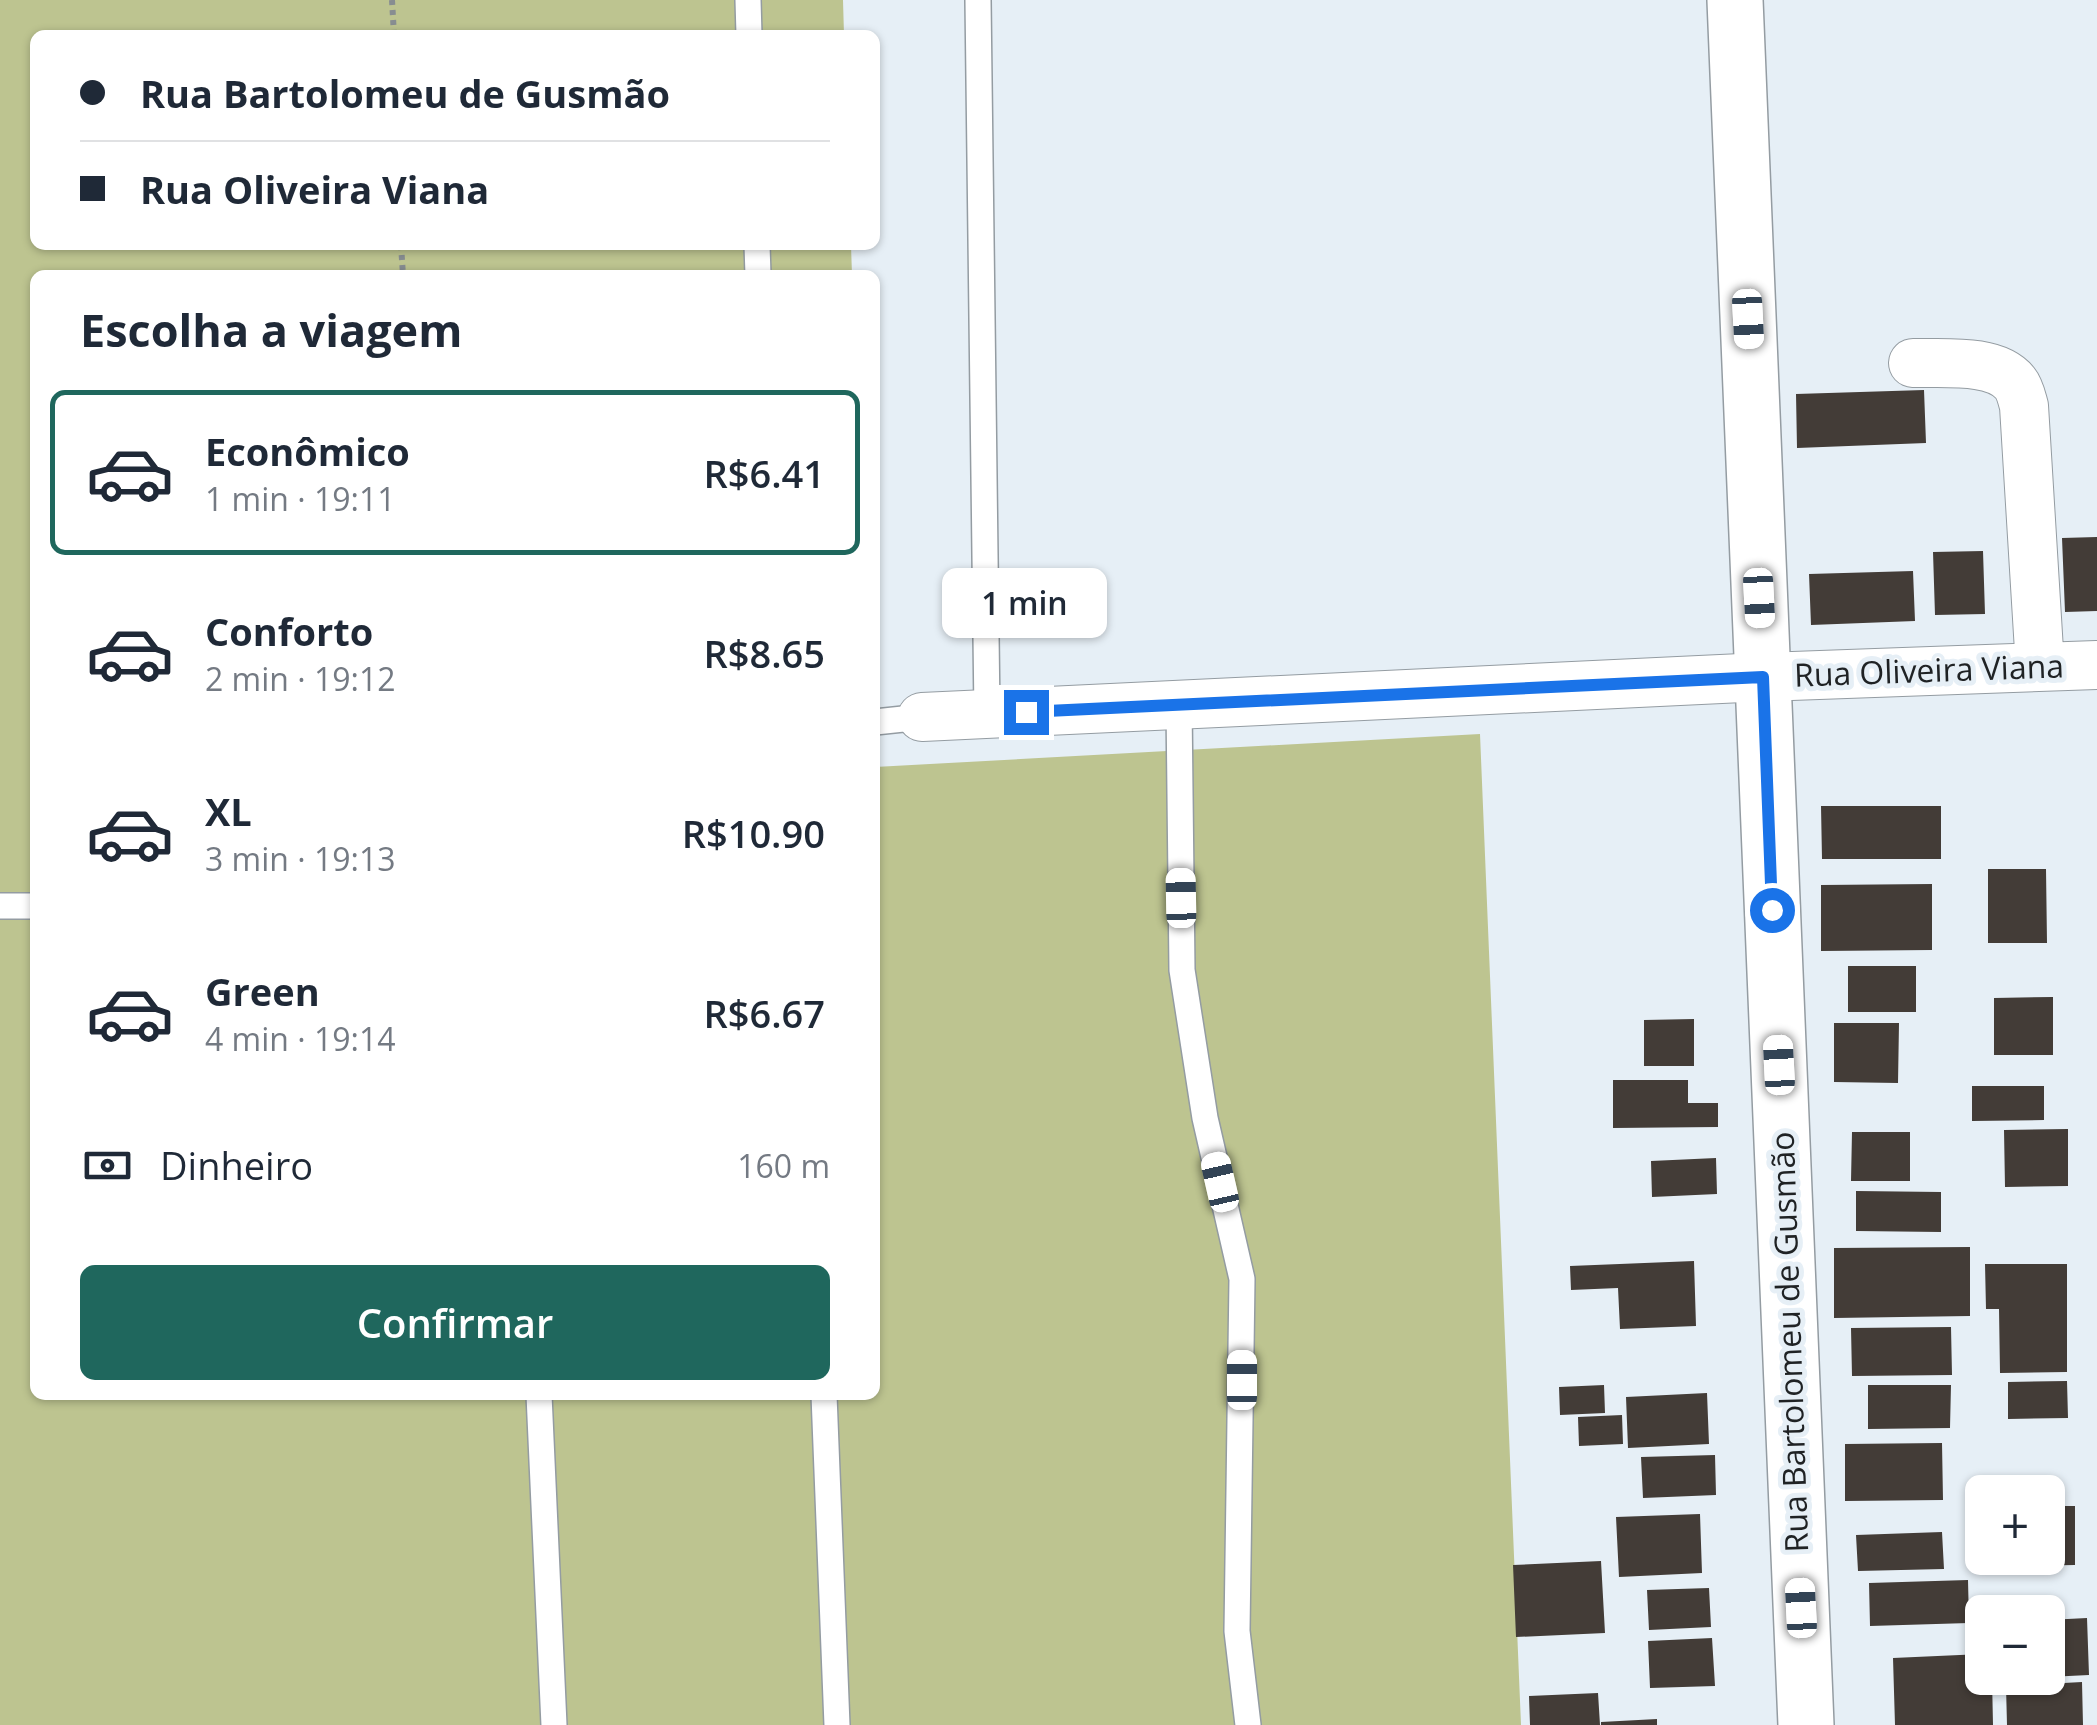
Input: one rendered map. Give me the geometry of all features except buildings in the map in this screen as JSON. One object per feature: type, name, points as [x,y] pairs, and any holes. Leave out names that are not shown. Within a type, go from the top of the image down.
[{"type":"main road","name":"Rua Bartolomeu de Gusmão","points":[[1734,0],[1806,1725]]},
{"type":"street","points":[[1913,363],[2002,371],[2018,385],[2024,406],[2040,667]]},
{"type":"street","name":"Rua Oliveira Viana","points":[[922,717],[2097,665]]},
{"type":"lane","points":[[748,0],[749,30]]},
{"type":"lane","points":[[978,0],[987,714]]},
{"type":"lane","points":[[1180,705],[1182,970],[1205,1118],[1242,1278],[1237,1631],[1248,1725]]},
{"type":"lane","points":[[880,719],[922,717]]},
{"type":"lane","points":[[0,906],[30,906]]},
{"type":"lane","points":[[539,1400],[554,1725]]},
{"type":"lane","points":[[824,1400],[837,1725]]},
{"type":"path","points":[[392,0],[394,30]]},
{"type":"green space","points":[[0,0],[843,0],[844,30],[30,30],[30,250],[851,250],[852,270],[30,270],[30,1400],[880,1400],[880,767],[1480,734],[1521,1725],[0,1725]]},
{"type":"route","points":[[1026,712],[1763,677],[1772,910]]}]
